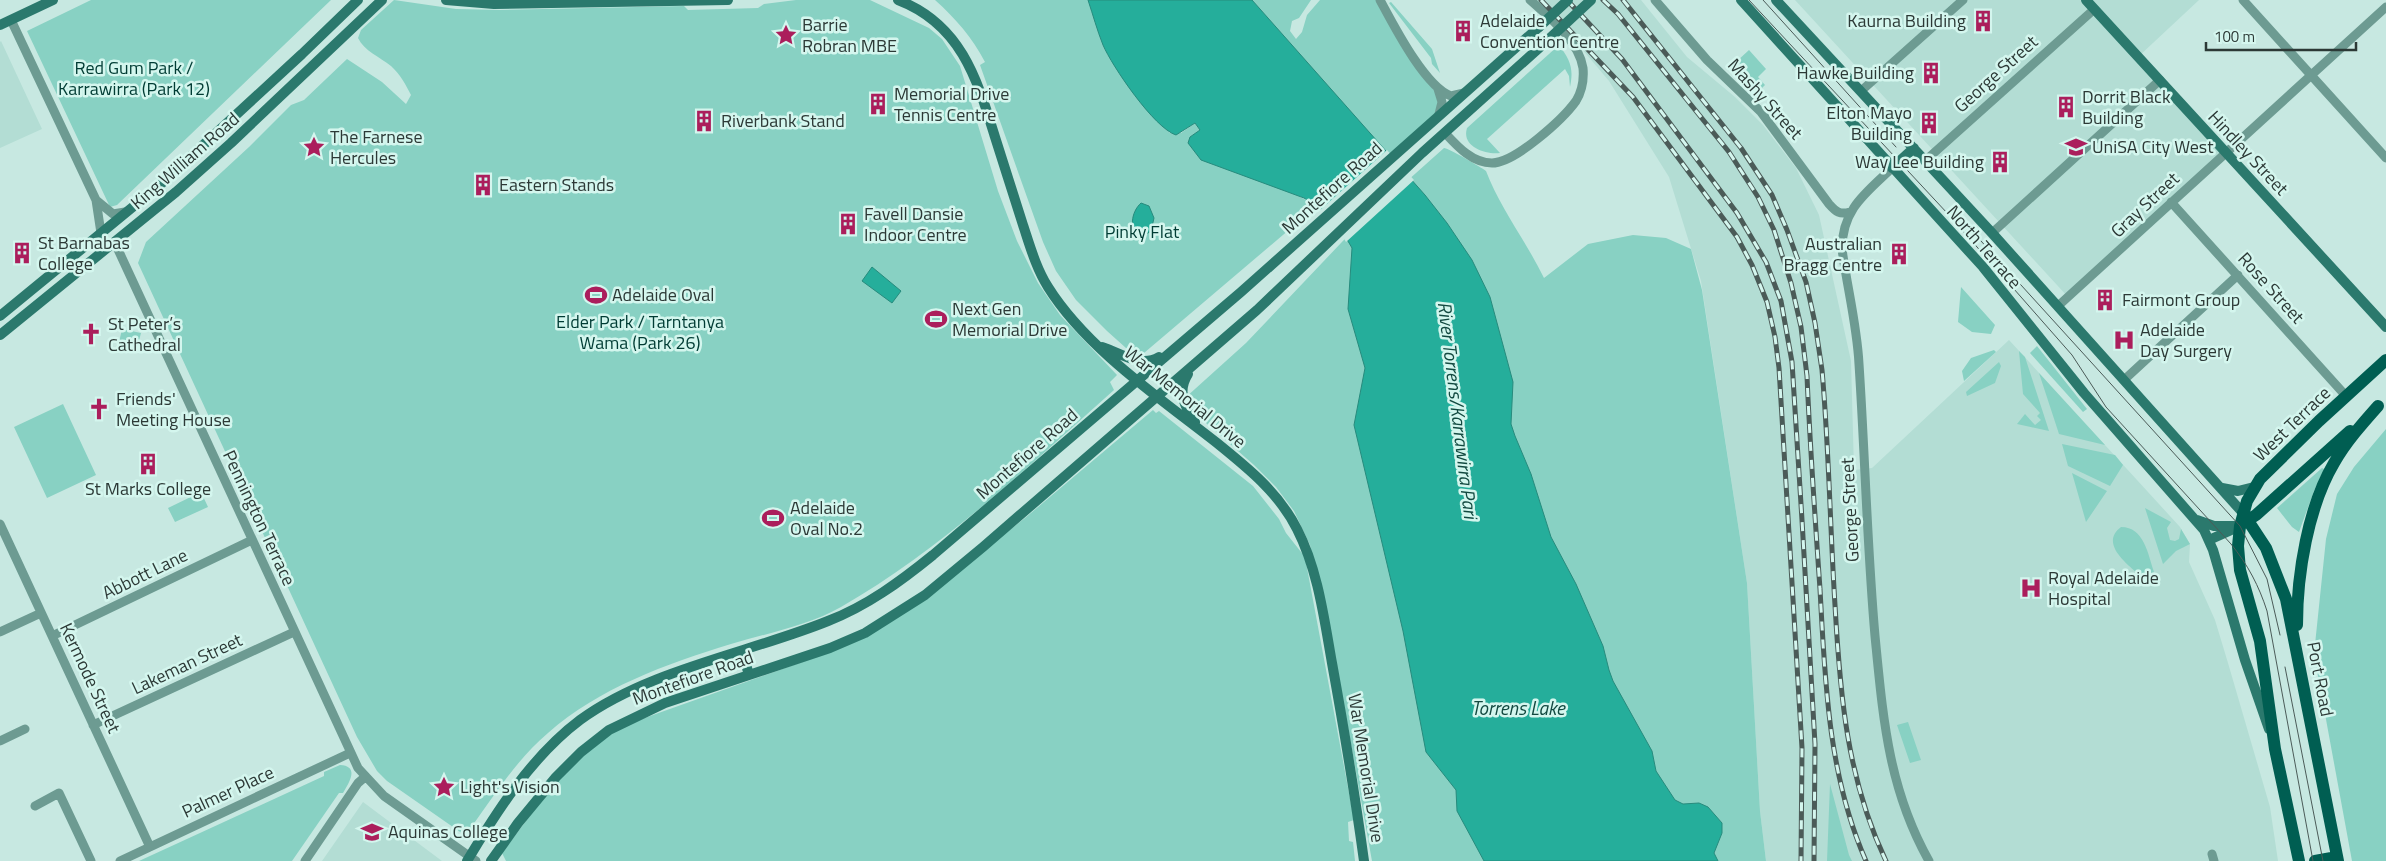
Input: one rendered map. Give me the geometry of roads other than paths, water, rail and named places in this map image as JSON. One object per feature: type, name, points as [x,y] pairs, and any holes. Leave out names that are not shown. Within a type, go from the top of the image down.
[{"type":"main road","points":[[0,25],[53,0]]},
{"type":"main road","name":"King William Road","points":[[0,316],[128,211],[242,111],[358,0]]},
{"type":"main road","name":"King William Road","points":[[0,334],[115,243],[231,143],[382,0]]},
{"type":"main road","points":[[446,0],[494,4],[728,0]]},
{"type":"main road","points":[[568,0],[582,3]]},
{"type":"main road","name":"War Memorial Drive","points":[[898,0],[916,8],[939,24],[965,56],[980,88],[1035,263],[1057,301],[1099,346],[1137,380],[1250,470],[1272,491],[1296,526],[1306,548],[1328,638],[1364,861]]},
{"type":"main road","name":"Montefiore Road","points":[[471,859],[530,769],[564,733],[599,707],[645,683],[830,620],[894,585],[944,546],[1241,292],[1568,0]]},
{"type":"main road","name":"Montefiore Road","points":[[491,861],[518,823],[556,777],[595,740],[639,714],[830,648],[865,633],[925,595],[1158,397],[1257,310],[1422,154],[1591,0]]},
{"type":"main road","name":"North Terrace","points":[[1741,0],[1982,267],[2094,406],[2197,520],[2209,540]]},
{"type":"main road","name":"North Terrace","points":[[1776,0],[1926,160],[2124,379],[2222,488],[2244,520]]},
{"type":"main road","name":"Hindley Street","points":[[2086,0],[2386,327]]},
{"type":"main road","points":[[1892,168],[1914,148]]},
{"type":"main road","points":[[115,243],[115,230],[128,211]]},
{"type":"main road","points":[[1099,346],[1130,359],[1146,362],[1174,349]]},
{"type":"main road","name":"West Terrace","points":[[2244,520],[2254,487],[2269,470],[2386,360]]},
{"type":"main road","points":[[1198,361],[1185,378],[1181,392],[1187,410],[1202,432]]},
{"type":"main road","points":[[2276,749],[2245,660],[2209,540],[2244,520],[2382,403]]},
{"type":"main road","points":[[2299,659],[2297,614],[2312,519],[2325,480],[2333,464],[2351,436],[2382,403]]},
{"type":"main road","points":[[2222,488],[2238,491],[2254,487]]},
{"type":"main road","points":[[2197,520],[2214,526],[2244,520]]},
{"type":"main road","points":[[2244,520],[2238,546],[2240,570],[2262,650],[2276,749],[2299,861]]},
{"type":"main road","name":"Port Road","points":[[2244,520],[2269,554],[2282,586],[2299,659],[2337,859]]},
{"type":"main road","points":[[742,651],[749,675]]},
{"type":"main road","points":[[2315,861],[2337,859]]},
{"type":"street","points":[[1380,0],[1410,52],[1436,87],[1442,102],[1439,114]]},
{"type":"street","points":[[1445,133],[1460,149],[1482,161],[1492,163],[1508,159],[1523,151],[1576,100],[1583,83],[1581,59],[1568,39],[1530,0]]},
{"type":"street","name":"Mashy Street","points":[[1655,0],[1707,60],[1761,112],[1836,212],[1843,214],[1850,212]]},
{"type":"street","points":[[1861,91],[1963,0]]},
{"type":"street","points":[[2243,0],[2386,158]]},
{"type":"street","name":"Gray Street","points":[[2058,306],[2386,7]]},
{"type":"street","name":"George Street","points":[[1926,160],[2090,13]]},
{"type":"street","points":[[11,20],[96,200],[101,233]]},
{"type":"street","points":[[1992,233],[2160,80]]},
{"type":"street","points":[[1436,87],[1449,95],[1465,92]]},
{"type":"street","name":"George Street","points":[[1892,168],[1862,196],[1850,212],[1842,230],[1842,248],[1859,362],[1872,604],[1881,699],[1894,776],[1920,844],[1929,861]]},
{"type":"street","points":[[96,200],[115,214],[128,211]]},
{"type":"street","name":"Rose Street","points":[[2171,202],[2346,396]]},
{"type":"street","name":"Pennington Terrace","points":[[115,243],[350,753],[365,777],[384,796],[471,859]]},
{"type":"street","points":[[2124,379],[2238,275]]},
{"type":"street","name":"Kermode Street","points":[[0,524],[150,847]]},
{"type":"street","name":"Abbott Lane","points":[[52,636],[252,540]]},
{"type":"street","points":[[0,632],[41,613]]},
{"type":"street","name":"Lakeman Street","points":[[93,725],[294,632]]},
{"type":"street","points":[[0,740],[25,729]]},
{"type":"street","name":"Palmer Place","points":[[120,861],[350,753]]},
{"type":"street","points":[[305,861],[358,783],[365,777]]},
{"type":"street","points":[[35,806],[59,793],[90,861]]},
{"type":"water","name":"Torrens Lake","points":[[1088,0],[1252,0],[1425,195],[1447,223],[1472,260],[1490,297],[1513,382],[1511,424],[1531,474],[1551,537],[1576,584],[1603,646],[1613,681],[1652,751],[1656,771],[1675,800],[1683,804],[1699,803],[1708,807],[1722,823],[1722,833],[1714,853],[1718,861],[1484,861],[1457,811],[1456,790],[1426,752],[1403,631],[1354,425],[1365,368],[1348,309],[1352,248],[1338,224],[1317,206],[1304,198],[1201,160],[1188,143],[1190,137],[1200,130],[1195,123],[1176,135],[1157,121],[1124,81],[1108,55]]},
{"type":"water","points":[[1141,203],[1149,206],[1154,218],[1151,231],[1142,237],[1135,230],[1132,221],[1135,211]]},
{"type":"water","points":[[872,267],[901,291],[892,303],[862,281]]},
{"type":"tram line","points":[[1749,0],[1948,214],[2072,355],[2106,407],[2231,544],[2243,560],[2257,584],[2267,611],[2313,861]]},
{"type":"tram line","points":[[1763,0],[1896,147]]},
{"type":"tram line","points":[[1961,219],[2240,526],[2267,579],[2280,635]]},
{"type":"tram line","points":[[2285,667],[2323,861]]},
{"type":"railway","points":[[1541,0],[1633,97],[1737,237],[1752,265],[1767,302],[1775,337],[1779,368],[1802,748],[1801,861]]},
{"type":"railway","points":[[1567,0],[1622,59],[1737,213],[1766,262],[1781,301],[1792,362],[1802,520],[1815,744],[1814,861]]},
{"type":"railway","points":[[1603,0],[1618,14],[1729,152],[1758,197],[1774,230],[1791,283],[1801,327],[1807,376],[1824,658],[1831,727],[1843,795],[1866,861]]},
{"type":"railway","points":[[1623,0],[1741,148],[1772,195],[1806,282],[1815,323],[1822,370],[1833,576],[1843,704],[1854,768],[1862,799],[1886,861]]},
{"type":"place","name":"Kaurna Building","points":[[1983,21]]},
{"type":"place","name":"Adelaide Convention Centre","points":[[1463,31]]},
{"type":"place","name":"Barrie Robran MBE","points":[[786,35]]},
{"type":"place","name":"Hawke Building","points":[[1931,73]]},
{"type":"place","name":"Memorial Drive Tennis Centre","points":[[878,104]]},
{"type":"place","name":"Dorrit Black Building","points":[[2066,107]]},
{"type":"place","name":"Riverbank Stand","points":[[704,121]]},
{"type":"place","name":"Elton Mayo Building","points":[[1929,123]]},
{"type":"place","name":"The Farnese Hercules","points":[[314,147]]},
{"type":"place","name":"UniSA City West","points":[[2076,147]]},
{"type":"place","name":"Way Lee Building","points":[[2000,162]]},
{"type":"place","name":"Eastern Stands","points":[[483,185]]},
{"type":"place","name":"Favell Dansie Indoor Centre","points":[[848,224]]},
{"type":"place","name":"St Barnabas College","points":[[22,253]]},
{"type":"place","name":"Australian Bragg Centre","points":[[1899,254]]},
{"type":"place","name":"Adelaide Oval","points":[[596,295]]},
{"type":"place","name":"Fairmont Group","points":[[2105,300]]},
{"type":"place","name":"Next Gen Memorial Drive","points":[[936,319]]},
{"type":"place","name":"St Peter’s Cathedral","points":[[91,334]]},
{"type":"place","name":"Adelaide Day Surgery","points":[[2124,340]]},
{"type":"place","name":"Friends' Meeting House","points":[[99,409]]},
{"type":"place","name":"St Marks College","points":[[148,464]]},
{"type":"place","name":"Adelaide Oval No.2","points":[[773,518]]},
{"type":"place","name":"Royal Adelaide Hospital","points":[[2031,588]]},
{"type":"place","name":"Light's Vision","points":[[444,787]]},
{"type":"place","name":"Aquinas College","points":[[372,832]]},
{"type":"park label","name":"Red Gum Park / Karrawirra (Park 12)","points":[[134,78]]},
{"type":"park label","name":"Pinky Flat","points":[[1142,232]]},
{"type":"park label","name":"Elder Park / Tarntanya Wama (Park 26)","points":[[640,332]]},
{"type":"water label","name":"River Torrens/Karrawirra Pari","points":[[1458,410]]}]
